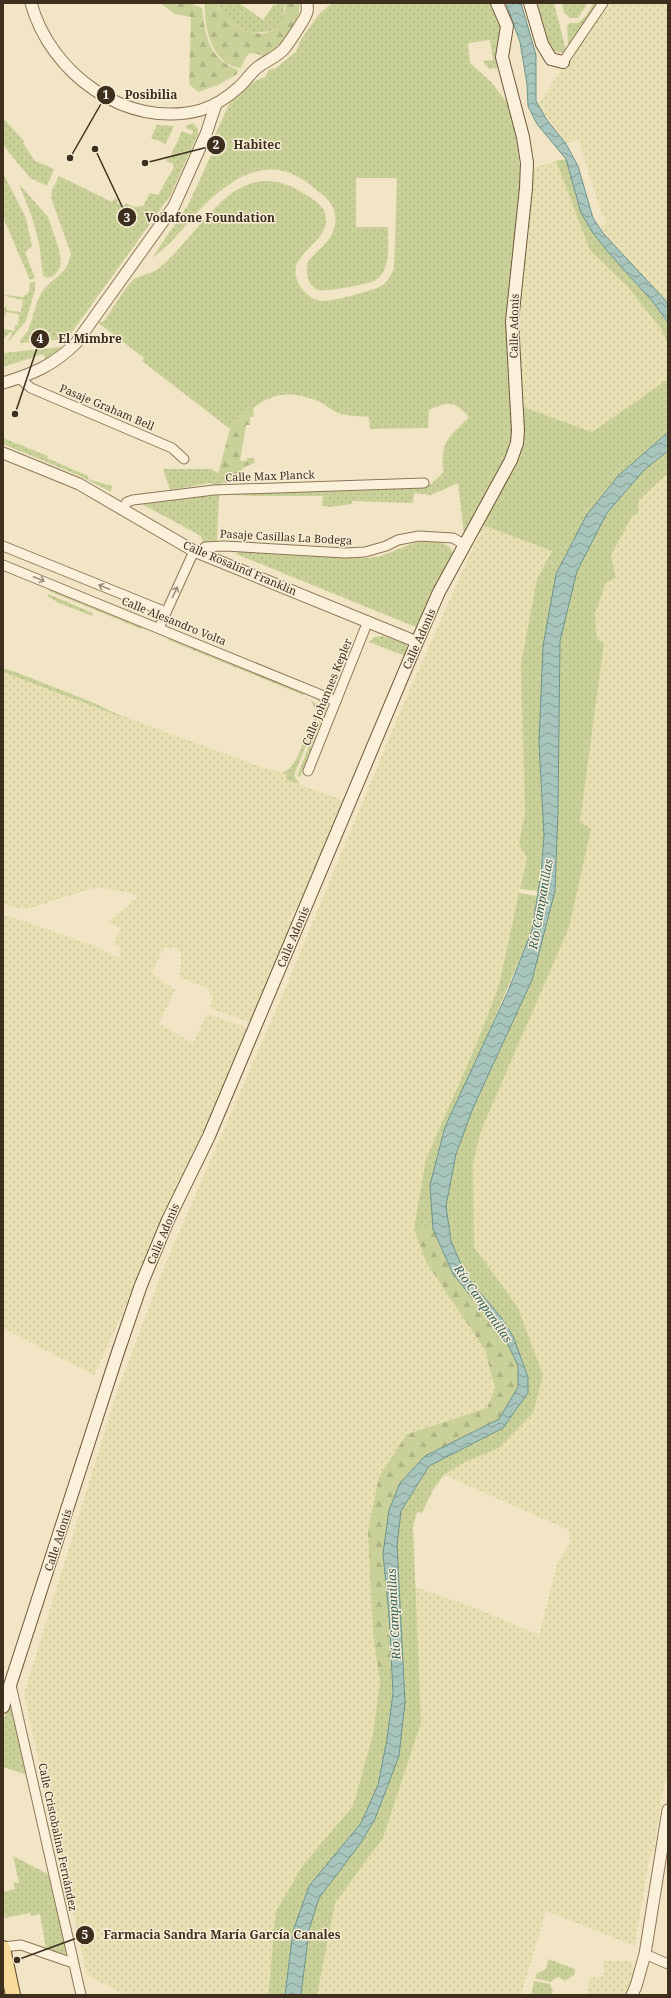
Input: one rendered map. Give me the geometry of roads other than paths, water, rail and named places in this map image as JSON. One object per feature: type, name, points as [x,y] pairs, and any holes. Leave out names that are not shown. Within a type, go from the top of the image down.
[{"type":"main road","name":"Calle Adonis","points":[[3,1707],[141,1285],[168,1220],[209,1136],[439,592],[511,460],[517,443],[518,431],[512,321],[526,188],[526,163],[523,137],[502,57],[507,26],[497,3]]},
{"type":"main road","points":[[530,3],[542,44],[551,59],[563,62]]},
{"type":"main road","points":[[3,1947],[13,1995]]},
{"type":"street","points":[[31,3],[38,24],[49,44],[75,76],[106,97],[136,109],[174,114],[201,110],[216,104],[239,87],[256,68],[282,51],[307,8],[315,3]]},
{"type":"street","points":[[563,62],[603,3]]},
{"type":"street","points":[[3,383],[42,370],[62,357],[76,342],[174,206],[206,134],[216,104]]},
{"type":"street","name":"Pasaje Graham Bell","points":[[19,378],[30,388],[172,448],[184,460]]},
{"type":"street","name":"Calle Rosalind Franklin","points":[[3,452],[68,478],[198,552],[417,642]]},
{"type":"street","name":"Calle Max Planck","points":[[122,510],[127,502],[133,500],[214,490],[424,483]]},
{"type":"street","name":"Pasaje Casillas La Bodega","points":[[198,552],[205,547],[224,546],[345,553],[365,552],[386,546],[398,540],[419,536],[453,538],[465,545]]},
{"type":"street","name":"Calle Alesandro Volta","points":[[3,546],[166,612]]},
{"type":"street","points":[[159,628],[198,552]]},
{"type":"street","name":"Calle Alesandro Volta","points":[[3,565],[336,700]]},
{"type":"street","name":"Calle Johannes Kepler","points":[[308,771],[368,622]]},
{"type":"street","name":"Calle Cristobalina Fernández","points":[[11,1685],[81,1995]]},
{"type":"street","points":[[632,1995],[645,1954],[666,1838],[668,1810]]},
{"type":"street","points":[[3,1947],[21,1945],[73,1963]]},
{"type":"street","points":[[645,1954],[668,1964]]},
{"type":"water","points":[[506,3],[521,3],[536,55],[536,101],[547,120],[566,144],[578,166],[593,218],[603,233],[666,301],[668,304],[668,323],[653,302],[608,252],[593,233],[581,213],[566,159],[537,124],[528,106],[527,84],[520,42]]},
{"type":"water","name":"Río Campanillas","points":[[668,432],[668,451],[644,470],[607,513],[577,571],[560,641],[558,810],[555,891],[532,980],[473,1108],[456,1154],[446,1206],[451,1241],[466,1276],[500,1316],[513,1336],[528,1377],[528,1393],[503,1428],[429,1466],[401,1511],[397,1545],[405,1702],[399,1756],[375,1819],[360,1844],[319,1898],[309,1930],[301,1995],[285,1995],[293,1931],[309,1886],[361,1823],[378,1785],[387,1739],[393,1693],[389,1614],[383,1554],[389,1510],[400,1483],[425,1456],[499,1419],[518,1387],[518,1366],[506,1340],[453,1274],[433,1229],[430,1185],[445,1127],[508,991],[532,930],[541,873],[544,836],[539,743],[543,646],[556,574],[586,516],[618,476]]},
{"type":"place","name":"Vodafone Foundation","points":[[95,149]]},
{"type":"place","name":"Posibilia","points":[[70,158]]},
{"type":"place","name":"Habitec","points":[[145,163]]},
{"type":"place","name":"El Mimbre","points":[[15,414]]},
{"type":"place","name":"Farmacia Sandra María García Canales","points":[[17,1960]]}]
